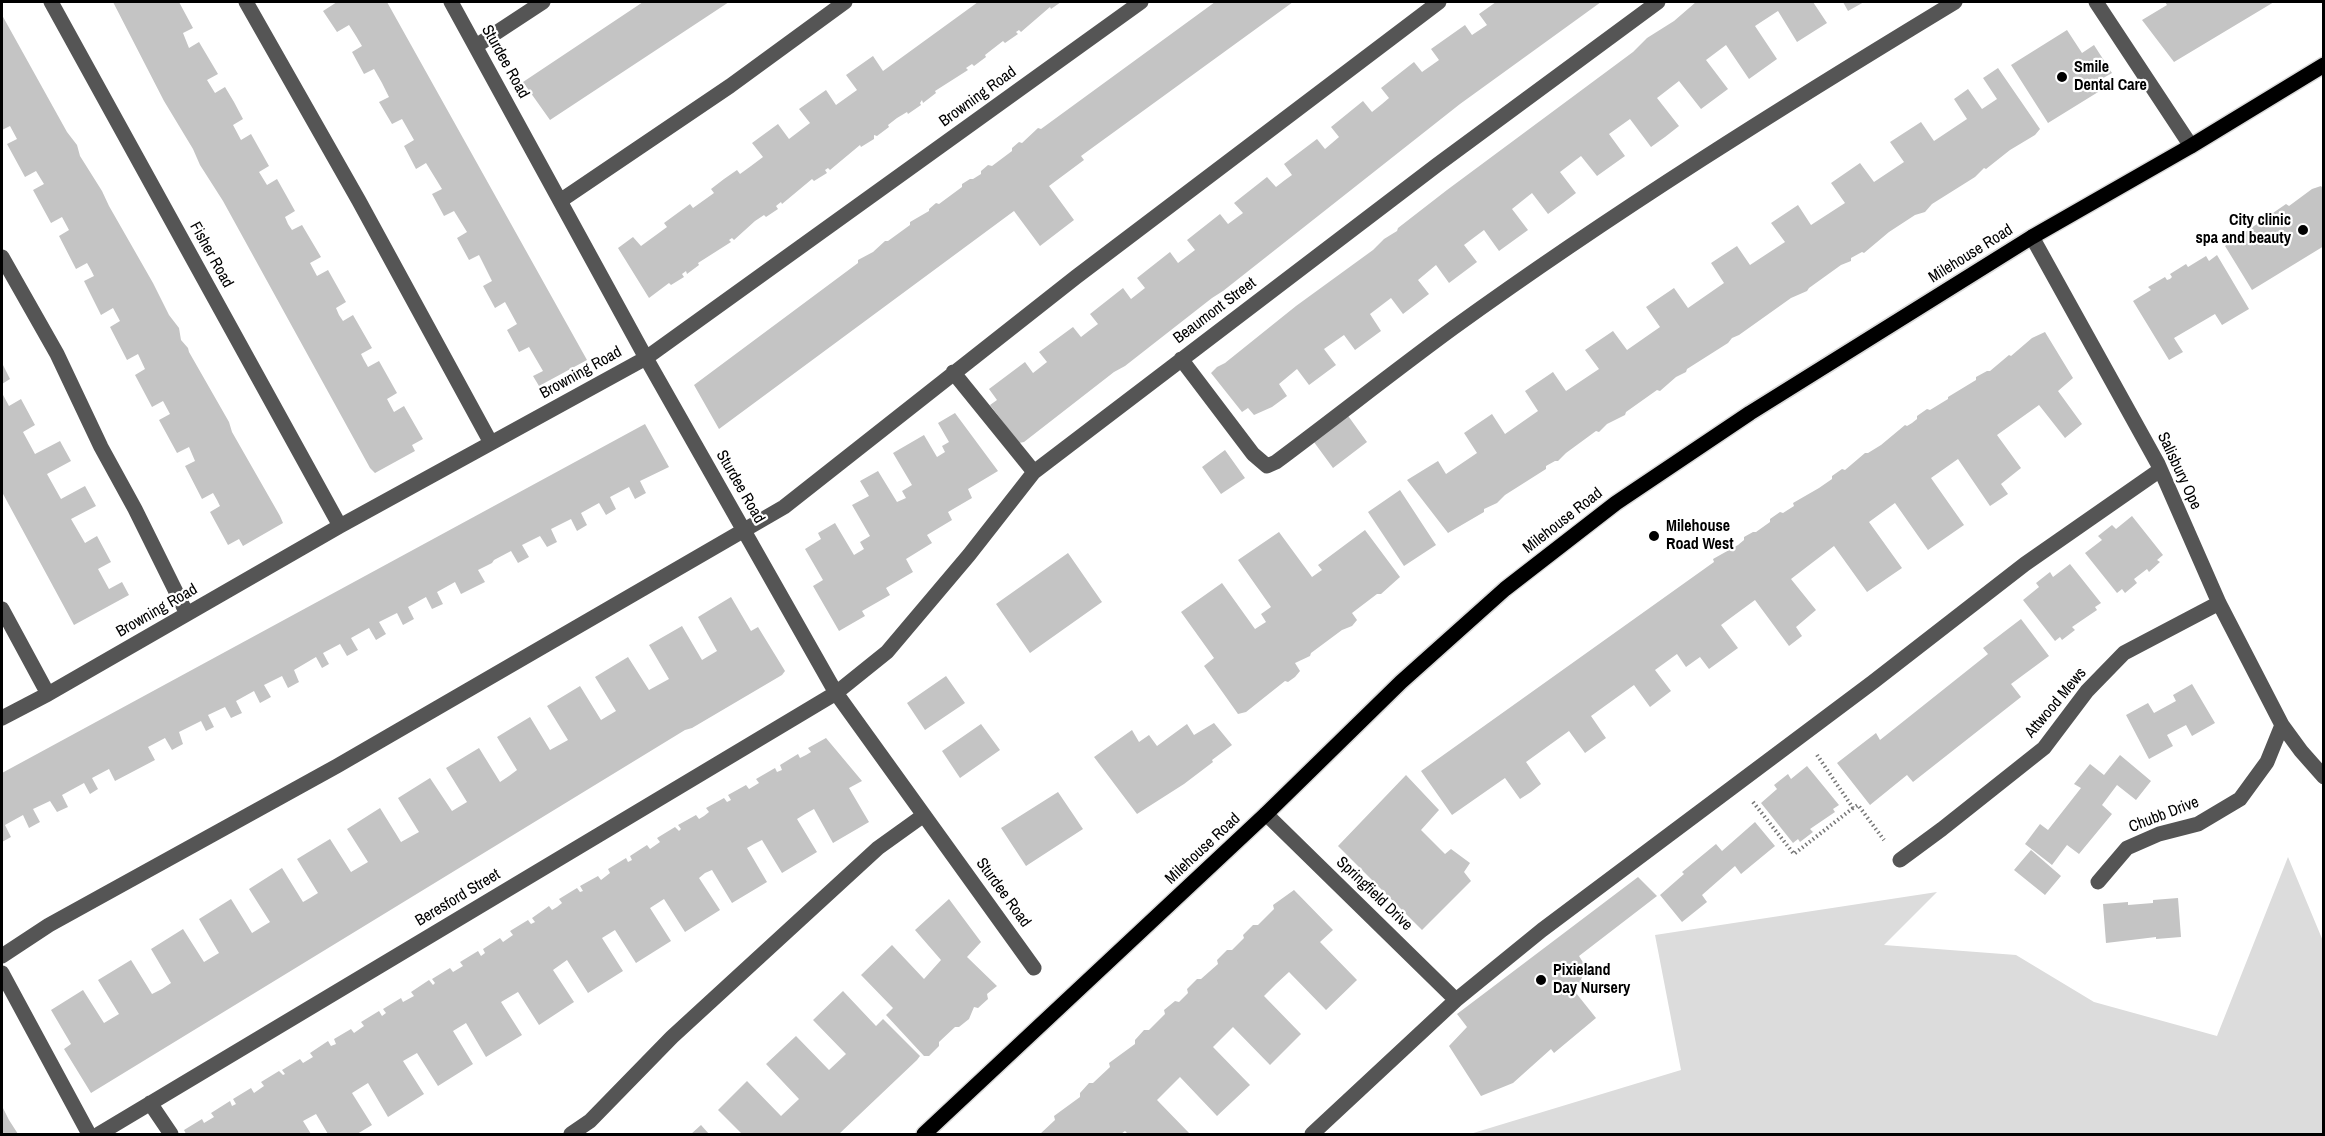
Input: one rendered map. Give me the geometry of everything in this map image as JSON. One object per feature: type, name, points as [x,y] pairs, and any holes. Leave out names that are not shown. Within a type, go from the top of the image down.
[{"type":"main road","name":"Milehouse Road","points":[[924,1134],[1266,814],[1394,689],[1505,589],[1616,503],[1750,413],[2032,237],[2191,146],[2324,65]]},
{"type":"street","name":"Fisher Road","points":[[51,2],[340,526]]},
{"type":"street","points":[[246,2],[360,201],[490,444]]},
{"type":"street","name":"Sturdee Road","points":[[451,2],[646,358],[836,693],[1034,968]]},
{"type":"street","points":[[476,46],[543,2]]},
{"type":"street","points":[[560,201],[730,86],[845,2]]},
{"type":"street","name":"Browning Road","points":[[2,718],[48,694],[340,526],[646,358],[1141,2]]},
{"type":"street","points":[[2,956],[49,925],[337,766],[784,507],[953,372],[1439,2]]},
{"type":"street","name":"Beaumont Street","points":[[836,693],[887,652],[969,555],[1034,472],[1437,165],[1658,2]]},
{"type":"street","points":[[1180,360],[1253,454],[1267,466],[1276,462],[1453,328],[1588,234],[1839,72],[1954,2]]},
{"type":"street","points":[[2096,2],[2191,146]]},
{"type":"street","name":"Salisbury Ope","points":[[2032,237],[2160,470],[2219,603],[2282,725],[2324,777]]},
{"type":"street","points":[[2,257],[57,354],[101,447],[188,614]]},
{"type":"street","points":[[953,372],[1034,472]]},
{"type":"street","points":[[1312,1134],[1456,1000],[1542,930],[1803,735],[2025,564],[2160,470]]},
{"type":"street","name":"Attwood Mews","points":[[1900,860],[1942,830],[2044,748],[2087,691],[2124,653],[2219,603]]},
{"type":"street","points":[[2,609],[48,694]]},
{"type":"street","name":"Beresford Street","points":[[99,1134],[836,693]]},
{"type":"street","name":"Chubb Drive","points":[[2098,882],[2127,848],[2159,834],[2198,824],[2240,800],[2267,762],[2282,725]]},
{"type":"street","name":"Springfield Drive","points":[[1266,814],[1456,1000]]},
{"type":"street","points":[[571,1134],[590,1121],[672,1037],[878,848],[924,815]]},
{"type":"street","points":[[2,974],[89,1134]]},
{"type":"street","points":[[150,1103],[171,1134]]},
{"type":"path","points":[[1803,735],[1853,808]]},
{"type":"path","points":[[1738,783],[1794,854],[1858,805],[1900,860]]},
{"type":"shaded area","points":[[2288,857],[2323,941],[2323,1134],[1470,1134],[1681,1070],[1655,935],[1937,892],[1884,945],[2016,955],[2094,1002],[2217,1036]]},
{"type":"building","points":[[113,2],[179,2],[193,28],[183,33],[189,48],[199,42],[218,74],[207,80],[215,93],[225,87],[243,119],[233,125],[241,140],[251,134],[269,166],[259,172],[267,185],[277,179],[295,211],[285,217],[288,224],[292,230],[302,225],[321,257],[310,263],[317,276],[328,270],[346,302],[336,308],[339,315],[343,321],[353,315],[372,348],[361,354],[364,360],[368,367],[379,361],[397,393],[387,399],[394,412],[404,406],[423,439],[412,445],[415,451],[375,473],[370,468],[223,201],[164,101]]},
{"type":"building","points":[[337,2],[387,2],[587,360],[539,386],[533,376],[543,371],[529,347],[519,352],[507,330],[517,324],[505,302],[495,308],[483,286],[492,281],[479,255],[469,260],[457,238],[467,232],[454,211],[444,216],[432,194],[442,189],[426,163],[416,169],[404,146],[414,140],[402,119],[392,124],[379,102],[389,97],[382,83],[374,69],[364,74],[352,52],[362,46],[349,25],[337,32],[323,11]]},
{"type":"building","points":[[643,2],[729,2],[550,120],[523,82]]},
{"type":"building","points":[[978,2],[1061,2],[1051,9],[1050,7],[1005,43],[1003,41],[974,66],[972,64],[966,68],[968,70],[935,91],[936,93],[923,103],[922,100],[921,105],[897,118],[877,136],[874,135],[874,139],[861,147],[860,145],[830,170],[828,168],[825,170],[827,173],[814,181],[812,179],[782,204],[781,202],[776,206],[778,209],[755,221],[734,240],[732,238],[729,240],[731,242],[698,263],[699,265],[687,274],[686,271],[682,274],[684,277],[671,285],[669,283],[649,298],[618,248],[633,237],[641,246],[667,227],[664,223],[690,204],[693,208],[714,193],[711,189],[724,179],[737,170],[740,174],[763,157],[752,143],[778,124],[789,139],[810,123],[799,109],[826,90],[836,105],[857,90],[846,75],[873,56],[883,71]]},
{"type":"building","points":[[1215,2],[1293,2],[1081,156],[1084,160],[1049,186],[1074,220],[1040,246],[1014,211],[719,429],[694,385],[858,263],[858,260],[910,225],[910,222],[929,211],[936,203],[939,204],[962,187],[962,184],[981,174],[981,171],[988,165],[992,166],[1038,128],[1041,129]]},
{"type":"building","points":[[1496,2],[1601,2],[1460,104],[1223,291],[1024,442],[1019,443],[990,405],[997,400],[989,389],[1025,362],[1033,373],[1047,362],[1039,352],[1073,327],[1081,337],[1098,324],[1090,314],[1123,288],[1131,299],[1145,288],[1137,278],[1170,252],[1178,263],[1195,250],[1187,240],[1220,214],[1228,224],[1243,213],[1234,203],[1267,177],[1276,187],[1292,175],[1284,164],[1317,139],[1325,149],[1339,137],[1331,127],[1363,101],[1372,112],[1389,98],[1381,88],[1414,62],[1422,72],[1439,60],[1431,49],[1465,25],[1472,35],[1487,25],[1479,14]]},
{"type":"building","points":[[1696,2],[1813,2],[1827,23],[1797,42],[1778,11],[1755,26],[1777,59],[1749,79],[1726,45],[1706,60],[1728,89],[1701,109],[1679,81],[1657,98],[1679,126],[1665,137],[1651,147],[1630,119],[1609,134],[1625,156],[1597,176],[1581,156],[1560,172],[1576,193],[1548,214],[1532,193],[1512,209],[1528,230],[1499,251],[1484,230],[1464,245],[1477,262],[1449,283],[1436,265],[1418,280],[1429,294],[1403,314],[1391,298],[1370,314],[1381,331],[1355,350],[1344,335],[1324,349],[1336,365],[1309,385],[1297,369],[1279,384],[1287,396],[1272,407],[1254,415],[1248,408],[1242,412],[1211,373],[1217,367]]},
{"type":"building","points":[[1843,2],[1864,2],[1848,11]]},
{"type":"building","points":[[2165,2],[2274,2],[2174,62],[2142,20],[2167,5]]},
{"type":"building","points":[[2,15],[67,132],[77,145],[80,156],[102,191],[169,315],[179,328],[181,340],[188,348],[280,516],[283,523],[243,546],[239,539],[228,545],[210,512],[220,506],[217,500],[213,493],[202,499],[185,466],[195,461],[189,447],[177,453],[159,420],[170,414],[163,401],[152,407],[135,375],[145,369],[138,354],[127,360],[110,327],[120,321],[113,308],[101,315],[84,281],[94,276],[91,270],[87,263],[76,269],[59,236],[69,230],[62,217],[51,223],[33,190],[44,184],[36,171],[25,177],[7,144],[17,139],[10,126],[2,130]]},
{"type":"building","name":"Smile Dental Care","points":[[2067,30],[2082,53],[2094,45],[2112,73],[2098,81],[2103,89],[2048,123],[2011,65]]},
{"type":"building","points":[[1998,68],[2040,129],[2035,135],[2010,150],[1986,169],[1984,168],[1975,177],[1932,204],[1925,212],[1915,215],[1889,232],[1864,253],[1851,258],[1851,261],[1841,265],[1807,291],[1791,298],[1687,369],[1660,391],[1657,390],[1625,415],[1607,424],[1599,432],[1596,431],[1558,461],[1546,466],[1546,469],[1505,495],[1497,503],[1484,509],[1484,512],[1448,533],[1407,480],[1438,461],[1446,474],[1477,453],[1464,433],[1492,414],[1505,434],[1538,411],[1525,391],[1553,372],[1566,391],[1599,369],[1585,350],[1613,331],[1627,350],[1660,327],[1646,307],[1674,288],[1688,308],[1724,283],[1711,263],[1737,246],[1750,265],[1785,242],[1771,223],[1798,205],[1811,225],[1845,203],[1831,183],[1860,163],[1874,182],[1904,162],[1890,142],[1921,122],[1934,141],[1967,119],[1954,99],[1968,89],[1982,109],[1997,99],[1983,78]]},
{"type":"building","points":[[2321,186],[2324,190],[2324,246],[2252,290],[2225,246],[2286,204],[2289,206],[2312,189]]},
{"type":"building","points":[[2217,255],[2249,309],[2222,325],[2215,314],[2174,338],[2183,352],[2169,360],[2133,301],[2151,290],[2148,287],[2165,277],[2167,280],[2170,279],[2172,277],[2170,274],[2186,264],[2188,267],[2206,256],[2209,261]]},
{"type":"building","points":[[2045,332],[2073,378],[2058,391],[2082,424],[2065,438],[2039,405],[1997,435],[2021,468],[2001,484],[2008,494],[1990,506],[1958,459],[1931,478],[1964,525],[1928,550],[1895,503],[1869,522],[1902,568],[1867,592],[1834,546],[1791,579],[1816,610],[1796,627],[1802,636],[1789,646],[1755,600],[1721,625],[1738,648],[1709,669],[1700,657],[1686,667],[1677,654],[1655,670],[1671,691],[1650,707],[1634,685],[1591,716],[1606,738],[1585,753],[1569,731],[1526,762],[1541,784],[1531,792],[1520,799],[1505,778],[1452,815],[1421,771],[1714,562],[1713,559],[1738,545],[1744,537],[1756,532],[1780,512],[1783,513],[1794,506],[1793,503],[1832,479],[1832,476],[1842,469],[1845,470],[1865,453],[1881,445],[1927,409],[1930,410],[1948,399],[1976,380],[1976,377],[1990,371],[2009,355],[2011,356],[2032,338]]},
{"type":"building","points":[[2,363],[10,379],[2,384]]},
{"type":"building","points":[[2,393],[9,406],[21,399],[35,425],[23,432],[35,454],[60,441],[71,461],[47,474],[61,499],[85,486],[96,506],[71,519],[85,543],[97,536],[111,562],[98,569],[109,589],[122,582],[129,595],[74,625],[2,492]]},
{"type":"building","points":[[955,413],[998,471],[968,489],[972,498],[948,512],[952,520],[927,535],[932,543],[906,559],[913,572],[886,588],[890,595],[862,611],[865,616],[839,631],[813,586],[823,580],[805,549],[821,539],[818,533],[835,523],[854,555],[864,549],[860,542],[870,536],[852,505],[869,496],[860,481],[878,471],[897,502],[906,498],[902,491],[912,485],[893,453],[924,435],[937,457],[945,452],[942,446],[949,442],[938,423]]},
{"type":"building","points":[[1346,413],[1367,442],[1333,468],[1311,438]]},
{"type":"building","points":[[645,424],[669,467],[640,481],[646,493],[635,499],[629,487],[610,497],[616,509],[606,515],[599,503],[581,513],[587,525],[577,531],[571,519],[551,529],[557,542],[547,547],[540,536],[522,545],[529,557],[518,563],[511,551],[494,560],[478,570],[485,582],[461,594],[455,582],[437,592],[443,604],[432,609],[426,597],[408,607],[414,619],[403,625],[397,613],[379,622],[386,634],[376,640],[369,628],[351,638],[358,650],[347,656],[340,644],[323,653],[329,664],[322,668],[316,657],[294,670],[299,682],[288,688],[282,676],[264,685],[271,697],[260,703],[254,691],[236,701],[242,713],[231,718],[225,707],[208,715],[214,727],[206,731],[201,721],[179,732],[183,744],[172,750],[165,738],[148,747],[155,760],[115,781],[109,769],[92,778],[98,789],[90,794],[84,783],[62,795],[68,807],[57,812],[50,801],[33,809],[40,822],[29,828],[23,815],[5,825],[11,837],[2,842],[2,773]]},
{"type":"building","points":[[1225,450],[1245,478],[1221,494],[1202,467]]},
{"type":"building","points":[[1400,490],[1436,545],[1404,566],[1368,512]]},
{"type":"building","points":[[2132,516],[2163,555],[2157,560],[2160,562],[2149,572],[2147,569],[2134,579],[2137,583],[2125,593],[2122,589],[2117,593],[2085,553],[2102,540],[2098,536],[2112,525],[2116,529]]},
{"type":"building","points":[[1365,530],[1400,577],[1381,594],[1377,594],[1352,613],[1357,620],[1352,626],[1342,630],[1310,656],[1295,663],[1300,671],[1295,677],[1288,682],[1285,681],[1246,712],[1238,714],[1204,666],[1214,658],[1181,612],[1222,583],[1255,629],[1266,622],[1261,614],[1271,607],[1238,560],[1279,532],[1312,577],[1322,570],[1318,565]]},
{"type":"building","points":[[1068,553],[1102,602],[1030,653],[996,604]]},
{"type":"building","points":[[2070,564],[2101,603],[2095,607],[2097,610],[2072,627],[2075,630],[2062,640],[2060,637],[2055,641],[2023,600],[2039,587],[2036,583],[2050,572],[2053,577]]},
{"type":"building","points":[[731,597],[751,631],[758,627],[785,671],[782,675],[685,730],[91,1093],[64,1049],[71,1044],[51,1010],[83,990],[104,1023],[119,1014],[98,980],[131,960],[152,994],[162,989],[171,983],[151,949],[183,929],[204,962],[219,953],[199,919],[231,899],[252,933],[270,922],[249,889],[282,868],[303,902],[310,898],[318,893],[297,859],[330,839],[351,872],[368,862],[347,829],[380,808],[401,842],[419,832],[398,798],[430,778],[452,811],[467,802],[446,768],[479,748],[500,782],[517,770],[497,737],[530,717],[550,750],[568,740],[547,706],[580,686],[601,720],[616,711],[595,677],[628,657],[649,690],[669,679],[649,645],[682,626],[702,660],[717,651],[698,617]]},
{"type":"building","points":[[2021,619],[2049,656],[2011,684],[2021,697],[1913,782],[1907,775],[1870,805],[1837,763],[1876,733],[1880,740],[1988,654],[1983,648]]},
{"type":"building","points":[[946,676],[965,703],[925,730],[907,703]]},
{"type":"building","points":[[2192,684],[2215,723],[2192,736],[2186,725],[2167,735],[2173,746],[2149,759],[2126,715],[2148,703],[2154,713],[2176,701],[2173,695]]},
{"type":"building","points":[[1214,723],[1232,745],[1184,784],[1137,814],[1094,757],[1132,730],[1139,742],[1149,735],[1157,746],[1187,724],[1194,735]]},
{"type":"building","points":[[981,724],[1000,750],[960,778],[942,751]]},
{"type":"building","points":[[826,738],[862,781],[849,788],[869,822],[833,843],[814,809],[805,814],[797,819],[817,852],[782,873],[762,840],[747,848],[767,882],[732,903],[712,870],[705,873],[699,878],[720,910],[685,932],[664,899],[650,908],[671,941],[636,963],[615,930],[602,938],[623,971],[588,993],[567,960],[553,970],[574,1002],[539,1025],[518,992],[501,1002],[522,1035],[486,1057],[466,1023],[453,1031],[473,1064],[438,1086],[417,1053],[403,1061],[424,1094],[388,1117],[368,1083],[352,1093],[372,1125],[357,1134],[328,1134],[316,1114],[303,1121],[311,1134],[186,1134],[184,1130],[202,1119],[204,1123],[214,1117],[211,1113],[230,1101],[232,1106],[236,1104],[233,1099],[251,1088],[254,1093],[264,1086],[261,1082],[279,1071],[283,1075],[285,1074],[282,1070],[300,1059],[303,1063],[313,1057],[310,1053],[328,1041],[331,1046],[336,1044],[334,1039],[351,1029],[354,1033],[364,1026],[361,1022],[379,1011],[382,1016],[386,1013],[383,1009],[401,998],[403,1002],[414,996],[411,992],[429,980],[433,985],[435,983],[432,979],[450,968],[453,972],[463,966],[460,962],[478,951],[481,956],[485,953],[483,949],[500,938],[503,942],[513,935],[510,931],[528,920],[531,924],[535,922],[532,918],[549,906],[552,910],[557,907],[562,903],[559,899],[577,888],[580,892],[583,891],[580,886],[598,876],[601,880],[610,873],[608,869],[626,858],[628,862],[632,860],[630,856],[647,845],[650,849],[660,842],[657,838],[675,827],[679,831],[681,829],[678,825],[696,815],[699,819],[709,812],[706,808],[724,798],[727,802],[731,800],[728,795],[746,785],[749,789],[759,783],[756,779],[775,768],[777,772],[782,770],[780,765],[798,754],[800,758],[806,755],[811,752],[808,748]]},
{"type":"building","points":[[2120,755],[2151,781],[2136,800],[2117,785],[2102,805],[2112,814],[2079,854],[2067,845],[2052,865],[2025,844],[2040,824],[2048,830],[2081,788],[2074,784],[2090,764],[2104,775]]},
{"type":"building","points":[[1807,766],[1839,805],[1833,809],[1835,812],[1810,829],[1813,832],[1800,842],[1798,839],[1793,843],[1761,803],[1777,789],[1774,785],[1788,774],[1791,779]]},
{"type":"building","points":[[1406,775],[1439,810],[1421,830],[1445,854],[1451,849],[1470,863],[1464,872],[1471,881],[1422,930],[1338,846]]},
{"type":"building","points":[[1058,792],[1083,829],[1026,866],[1001,828]]},
{"type":"building","points":[[1755,822],[1775,846],[1741,874],[1735,866],[1702,895],[1707,902],[1682,922],[1660,895],[1684,874],[1682,872],[1716,844],[1722,851]]},
{"type":"building","points":[[2031,850],[2061,876],[2045,895],[2014,870]]},
{"type":"building","name":"Pixieland Day Nursery","points":[[1638,877],[1657,896],[1579,956],[1586,967],[1576,993],[1596,1018],[1554,1053],[1551,1049],[1513,1083],[1481,1096],[1449,1046],[1467,1027],[1457,1014]]},
{"type":"building","points":[[1294,890],[1333,930],[1320,942],[1357,980],[1326,1010],[1289,972],[1276,984],[1264,996],[1301,1034],[1270,1065],[1233,1027],[1213,1047],[1250,1085],[1217,1116],[1180,1077],[1157,1100],[1190,1134],[1128,1134],[1125,1131],[1121,1134],[1040,1134],[1055,1120],[1054,1116],[1080,1097],[1080,1093],[1089,1083],[1093,1083],[1110,1067],[1109,1063],[1135,1044],[1135,1040],[1144,1030],[1149,1030],[1165,1014],[1164,1010],[1175,1001],[1179,1002],[1197,979],[1201,979],[1218,964],[1217,960],[1227,950],[1232,950],[1253,925],[1258,925],[1274,909],[1273,905]]},
{"type":"building","points":[[2178,898],[2181,937],[2156,939],[2156,937],[2106,943],[2103,904],[2153,903],[2153,900]]},
{"type":"building","points":[[949,899],[981,942],[967,957],[997,986],[987,994],[988,999],[978,1008],[974,1007],[969,1019],[959,1027],[955,1027],[939,1042],[939,1046],[929,1056],[924,1056],[886,1015],[893,1008],[861,975],[892,945],[924,979],[941,960],[915,930]]},
{"type":"building","points":[[843,991],[876,1026],[883,1019],[920,1056],[839,1134],[742,1134],[718,1110],[747,1081],[781,1116],[799,1099],[766,1064],[796,1036],[829,1070],[846,1054],[813,1020]]},
{"type":"building","points":[[2,1106],[9,1120],[18,1134],[2,1134]]},
{"type":"building","points":[[701,1125],[709,1134],[691,1134]]},
{"type":"place","name":"Smile Dental Care","points":[[2062,77]]},
{"type":"place","name":"City clinic spa and beauty","points":[[2303,230]]},
{"type":"place","name":"Milehouse Road West","points":[[1654,536]]},
{"type":"place","name":"Pixieland Day Nursery","points":[[1541,980]]}]
